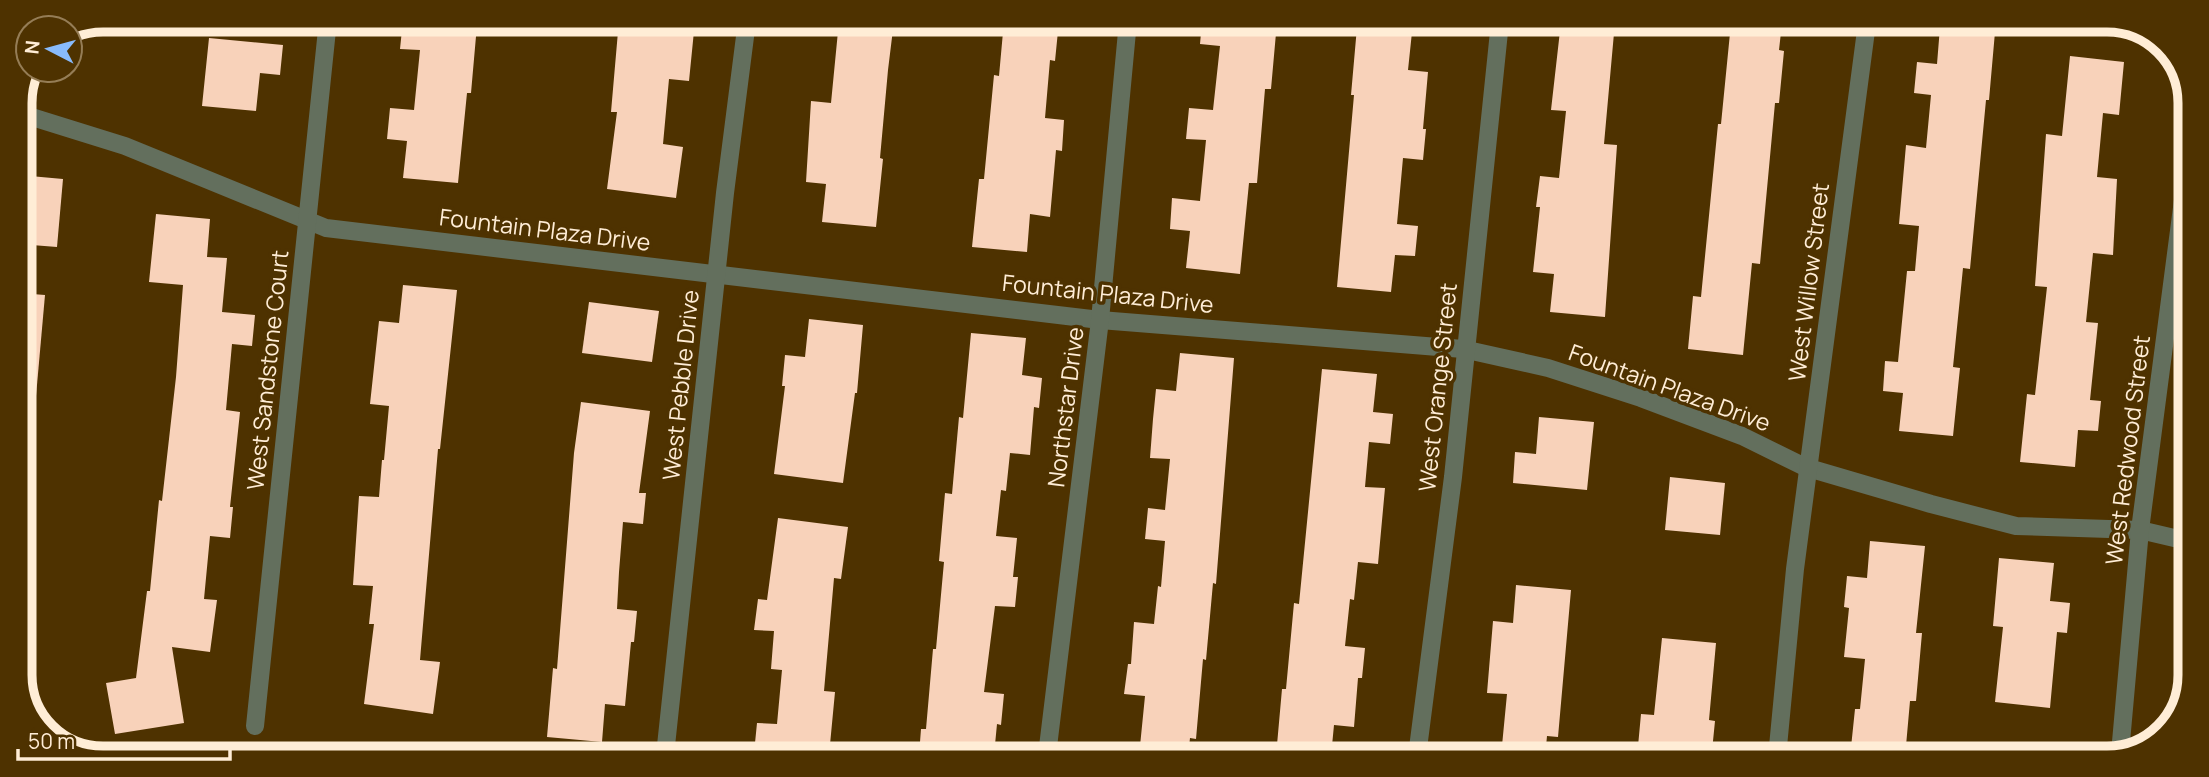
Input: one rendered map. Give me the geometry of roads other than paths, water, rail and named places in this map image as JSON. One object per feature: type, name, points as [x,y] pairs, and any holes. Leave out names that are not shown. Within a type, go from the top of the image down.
[{"type":"street","name":"West Sandstone Court","points":[[255,726],[327,32]]},
{"type":"street","name":"West Pebble Drive","points":[[666,746],[716,273],[746,32]]},
{"type":"street","name":"Northstar Drive","points":[[1048,746],[1100,320],[1127,32]]},
{"type":"street","name":"West Orange Street","points":[[1418,746],[1448,517],[1499,32]]},
{"type":"street","name":"West Willow Street","points":[[1778,746],[1795,569],[1866,32]]},
{"type":"street","name":"Fountain Plaza Drive","points":[[32,117],[125,146],[326,228],[1100,320],[1466,349],[1548,368],[1641,397],[1742,436],[1808,468],[1931,504],[2016,526],[2140,530],[2178,539]]},
{"type":"street","name":"West Redwood Street","points":[[2121,744],[2140,530],[2177,244]]}]
